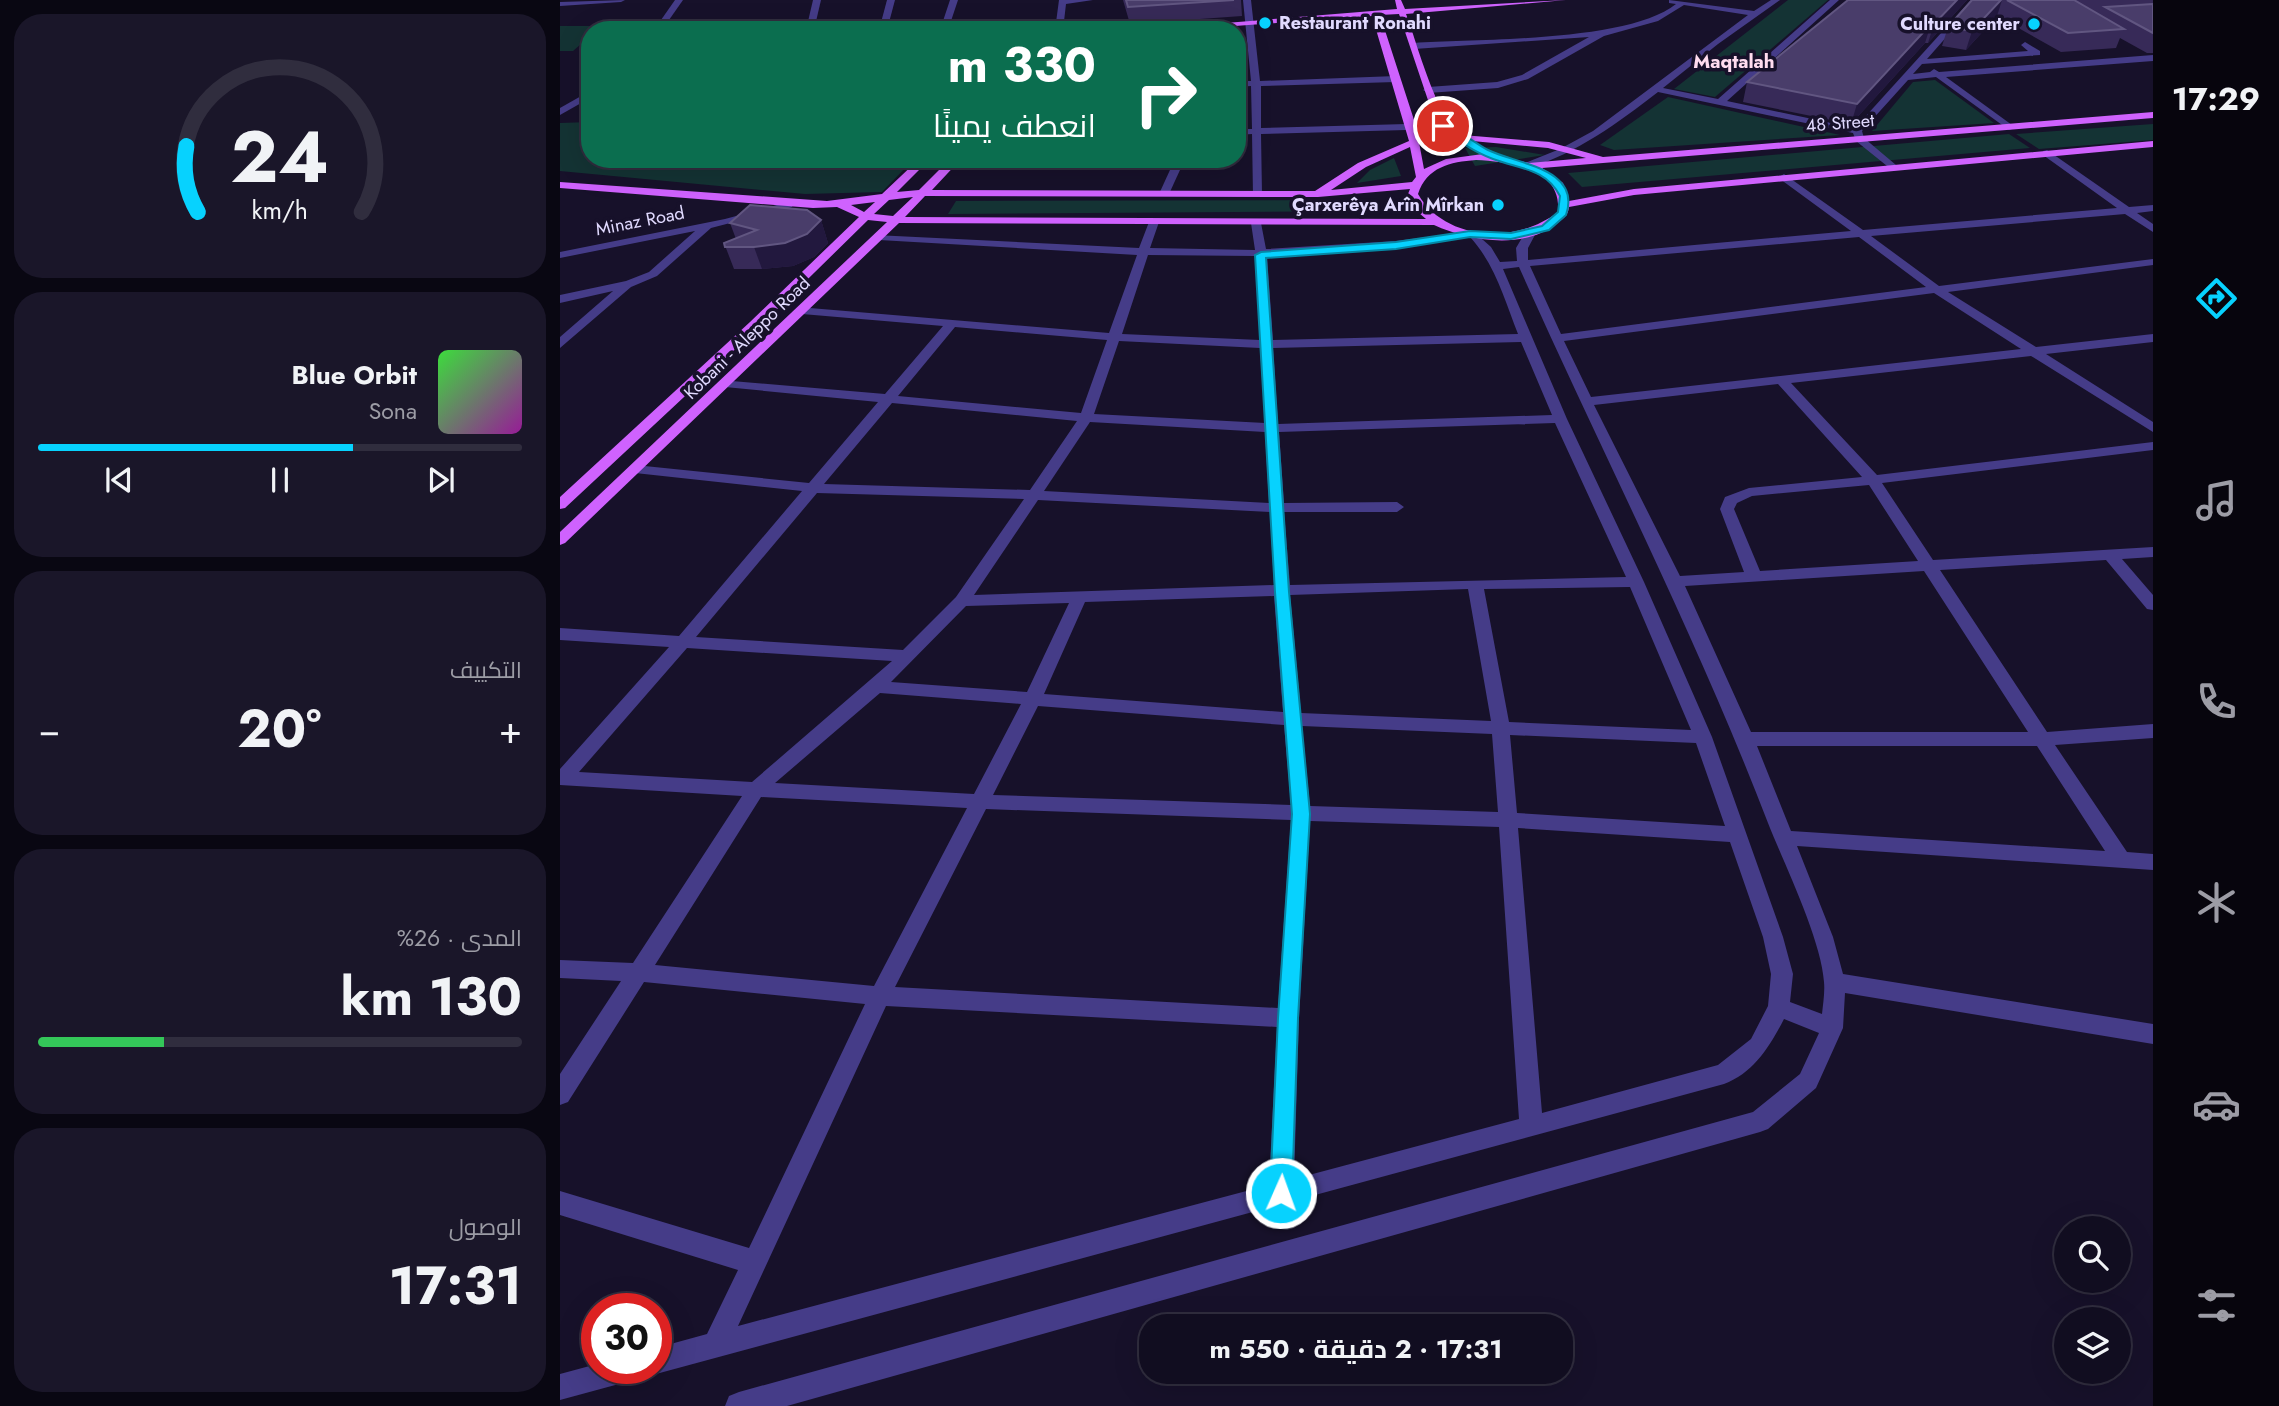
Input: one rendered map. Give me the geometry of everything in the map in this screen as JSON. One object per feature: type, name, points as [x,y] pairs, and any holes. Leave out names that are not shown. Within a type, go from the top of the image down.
[{"type":"main road","points":[[1398,0],[1443,126],[1497,158]]},
{"type":"main road","points":[[1246,22],[1562,0]]},
{"type":"main road","points":[[1376,12],[1411,127],[1417,181],[1413,194],[1416,204],[1435,222]]},
{"type":"main road","name":"48 Street","points":[[1529,165],[1606,161],[1858,135],[2008,127],[2153,115]]},
{"type":"main road","points":[[1453,134],[1571,150],[1606,161]]},
{"type":"main road","points":[[1318,194],[1362,165],[1414,142]]},
{"type":"main road","points":[[1565,205],[1609,195],[1784,177],[2153,145]]},
{"type":"main road","points":[[560,185],[788,205],[841,205],[890,195],[924,193],[1318,194],[1417,181],[1429,169],[1450,161],[1476,157],[1497,158],[1529,165],[1553,180],[1564,196],[1565,205],[1556,221],[1530,233],[1511,236],[1472,234],[1435,222],[896,220],[867,217],[841,205]]},
{"type":"main road","name":"Kobani - Aleppo Road","points":[[560,505],[916,168]]},
{"type":"main road","name":"Kobani - Aleppo Road","points":[[560,540],[879,237],[948,168]]},
{"type":"street","points":[[560,4],[621,0]]},
{"type":"street","points":[[664,21],[679,0]]},
{"type":"street","points":[[812,21],[817,0]]},
{"type":"street","points":[[885,21],[891,0]]},
{"type":"street","points":[[947,21],[954,0]]},
{"type":"street","points":[[1060,21],[1063,1],[1089,0]]},
{"type":"street","points":[[1247,0],[1256,84],[1257,194]]},
{"type":"street","points":[[1669,0],[1753,13]]},
{"type":"street","points":[[1529,165],[1571,150],[1659,90],[1753,13],[1776,0]]},
{"type":"street","points":[[1719,103],[1835,0]]},
{"type":"street","points":[[1858,135],[1975,0]]},
{"type":"street","points":[[1428,90],[1498,85],[1525,77],[1601,34],[1654,18],[1676,9],[1682,2]]},
{"type":"street","points":[[1414,46],[1601,34]]},
{"type":"street","points":[[1920,62],[2037,53],[2025,45]]},
{"type":"street","points":[[2133,52],[2148,58]]},
{"type":"street","points":[[1906,77],[2148,58]]},
{"type":"street","points":[[1920,62],[2008,127]]},
{"type":"street","points":[[1246,84],[1396,79]]},
{"type":"street","points":[[1659,90],[1858,135],[1892,167]]},
{"type":"street","points":[[560,112],[581,99]]},
{"type":"street","points":[[1246,132],[1443,126]]},
{"type":"street","points":[[2047,153],[2153,229]]},
{"type":"street","points":[[1164,194],[1176,168]]},
{"type":"street","points":[[1784,177],[1937,290],[2153,428]]},
{"type":"street","name":"Minaz Road","points":[[560,255],[709,226],[788,205]]},
{"type":"street","points":[[1496,265],[2153,208]]},
{"type":"street","name":"Minaz Road","points":[[560,245],[685,221],[726,222]]},
{"type":"street","points":[[560,1094],[756,789],[876,687],[962,601],[1086,418],[1154,222]]},
{"type":"street","points":[[1256,223],[1261,255],[1282,592],[1301,814],[1288,1018],[1281,1193]]},
{"type":"street","points":[[560,299],[629,284],[653,274],[709,226]]},
{"type":"street","points":[[739,1406],[1760,1121],[1808,1080],[1832,1028],[1835,982],[1823,937],[1745,739],[1675,581],[1586,402],[1524,264],[1522,248],[1530,233]]},
{"type":"street","points":[[672,1357],[1724,1074],[1759,1046],[1779,1007],[1782,974],[1773,937],[1703,737],[1636,582],[1560,419],[1496,265],[1487,249],[1472,234],[1396,246],[1261,255],[1143,252],[879,237]]},
{"type":"street","points":[[1557,338],[2153,262]]},
{"type":"street","points":[[560,344],[629,284]]},
{"type":"street","points":[[802,310],[1114,337],[1266,344],[1527,338]]},
{"type":"street","points":[[561,778],[682,643],[951,323]]},
{"type":"street","points":[[1586,402],[1782,382],[2153,338]]},
{"type":"street","points":[[1782,382],[1873,480],[2121,860]]},
{"type":"street","points":[[725,383],[1086,418],[1272,428],[1560,419]]},
{"type":"street","points":[[1754,576],[1727,509],[1730,500],[1749,492],[1873,480],[2153,446]]},
{"type":"street","points":[[635,469],[812,488],[1034,495],[1277,508],[1397,507]]},
{"type":"street","points":[[1675,581],[2153,552]]},
{"type":"street","points":[[2110,555],[2153,605]]},
{"type":"street","points":[[962,601],[1475,584],[1636,582]]},
{"type":"street","points":[[1475,584],[1500,729],[1531,1127]]},
{"type":"street","points":[[716,1345],[880,996],[1033,699],[1079,598]]},
{"type":"street","points":[[560,634],[907,656]]},
{"type":"street","points":[[876,687],[1293,719],[1703,737]]},
{"type":"street","points":[[1745,739],[2042,739],[2153,731]]},
{"type":"street","points":[[561,778],[981,802],[1508,820],[1738,835]]},
{"type":"street","points":[[1785,838],[2153,862]]},
{"type":"street","points":[[560,968],[636,972],[880,996],[1288,1018]]},
{"type":"street","points":[[1835,982],[2153,1034]]},
{"type":"street","points":[[1779,1007],[1832,1028]]},
{"type":"street","points":[[560,1203],[755,1262]]},
{"type":"street","points":[[560,1387],[581,1381]]},
{"type":"green space","points":[[1788,0],[1828,0],[1715,97],[1674,89]]},
{"type":"green space","points":[[560,26],[581,26],[581,44],[573,51],[560,51]]},
{"type":"green space","points":[[1935,80],[1994,123],[1872,131],[1913,82]]},
{"type":"green space","points":[[1668,97],[1840,135],[1614,150],[1600,145]]},
{"type":"green space","points":[[581,122],[581,168],[905,168],[882,192],[805,194],[560,171],[560,123]]},
{"type":"green space","points":[[2153,124],[2153,140],[2039,149],[2016,134]]},
{"type":"green space","points":[[2009,134],[2030,148],[1582,187],[1568,173]]},
{"type":"green space","points":[[1496,147],[1545,155],[1475,166],[1465,148]]},
{"type":"green space","points":[[1394,158],[1401,176],[1357,183],[1370,170]]},
{"type":"green space","points":[[1355,200],[1359,211],[948,214],[956,201]]},
{"type":"building","points":[[1126,0],[1234,0],[1128,7]]},
{"type":"building","points":[[1848,0],[1957,0],[1931,24],[1857,104],[1747,82]]},
{"type":"building","points":[[1972,0],[2001,0],[1972,31],[1948,27]]},
{"type":"building","points":[[2007,0],[2074,0],[2124,29],[2068,33]]},
{"type":"building","points":[[2153,4],[2153,33],[2105,7]]},
{"type":"building","points":[[750,205],[807,210],[821,220],[807,234],[785,243],[725,247],[724,243],[757,230],[730,223]]},
{"type":"place","name":"Restaurant Ronahi","points":[[1265,23]]},
{"type":"place","name":"Culture center","points":[[2034,24]]},
{"type":"place","name":"Çarxerêya Arîn Mîrkan","points":[[1498,205]]},
{"type":"district","name":"Maqtalah","points":[[1734,61]]},
{"type":"route","points":[[1281,1193],[1288,1018],[1301,814],[1282,592],[1261,255],[1396,246],[1470,234],[1511,236],[1546,228],[1563,213],[1564,196],[1560,188],[1543,172],[1497,158],[1443,126]]}]
